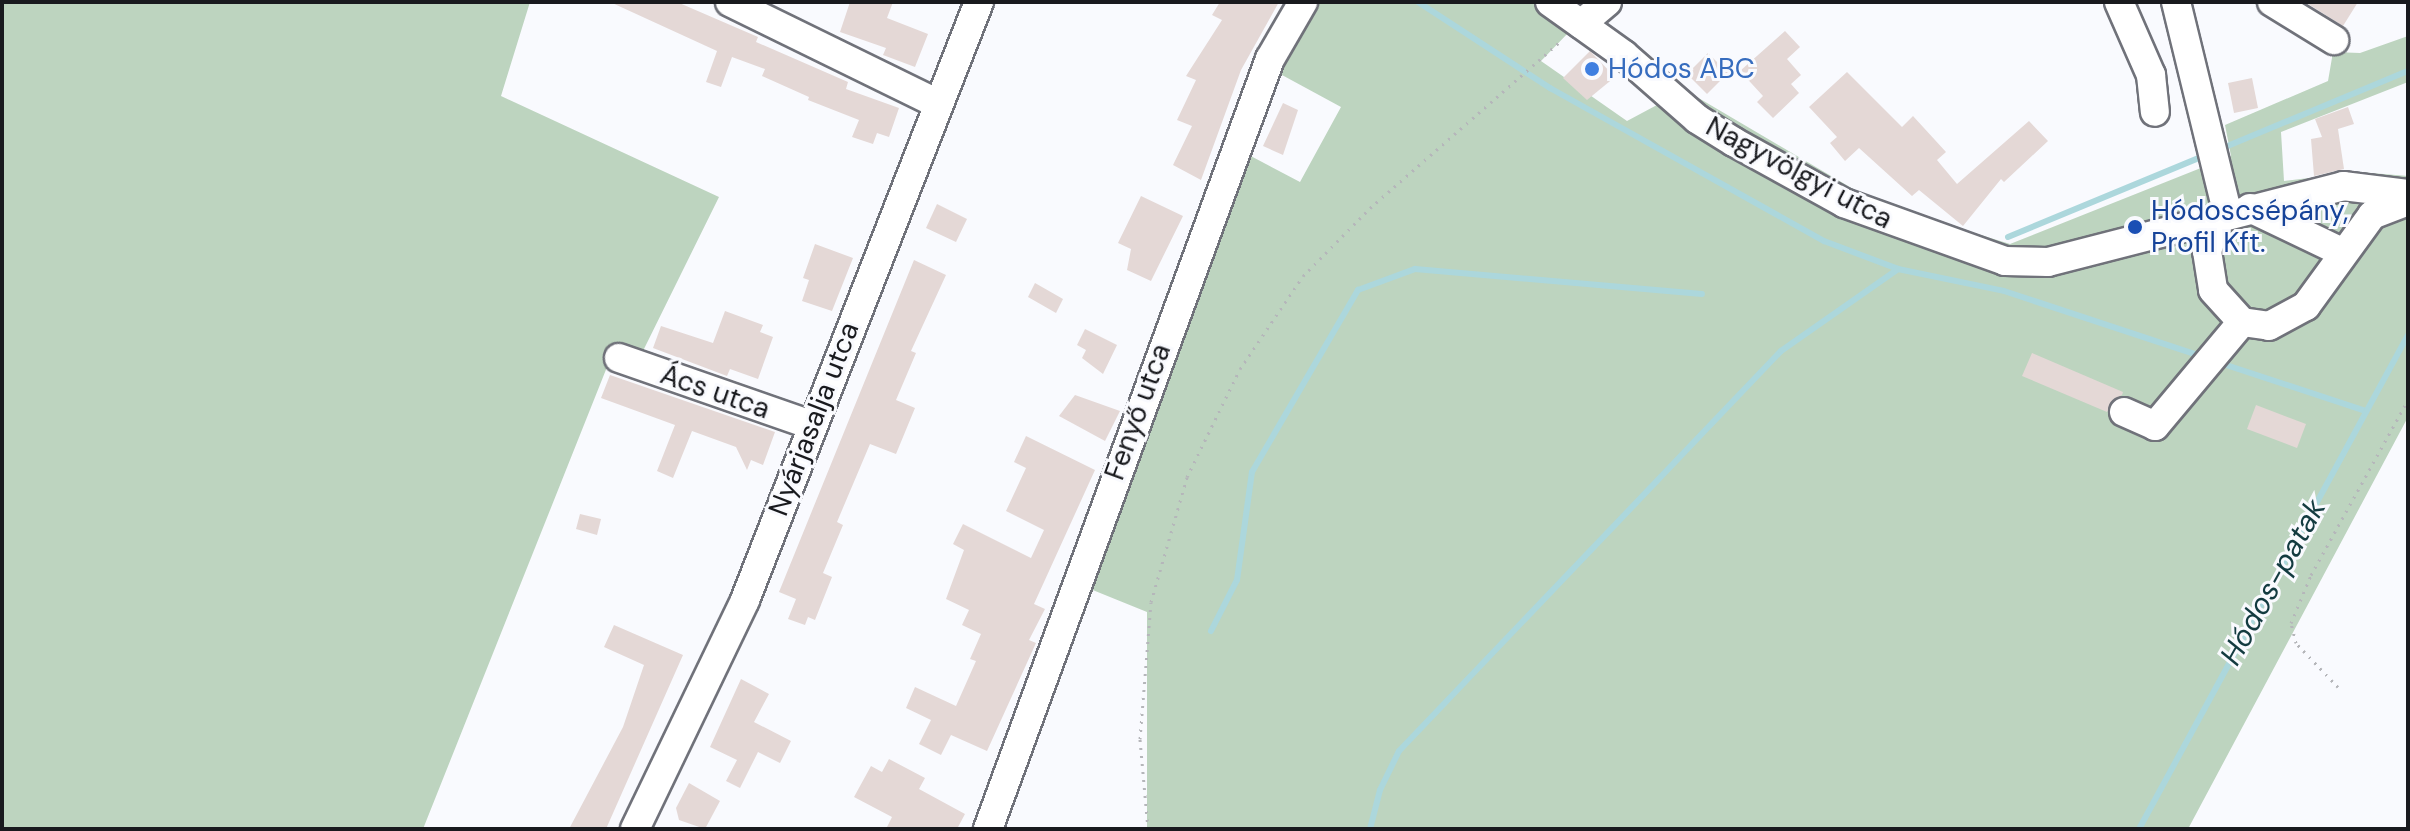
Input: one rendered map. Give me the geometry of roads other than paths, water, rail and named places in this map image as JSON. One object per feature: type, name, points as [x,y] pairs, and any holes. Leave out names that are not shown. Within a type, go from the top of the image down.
[{"type":"street","points":[[730,2],[936,103]]},
{"type":"street","name":"Nyárjasalja utca","points":[[635,829],[745,600],[936,103],[979,2]]},
{"type":"street","name":"Fenyő utca","points":[[988,829],[1270,59],[1303,2]]},
{"type":"street","name":"Nagyvölgyi utca","points":[[1550,2],[1697,119],[1789,173],[1882,219],[2005,261],[2048,262],[2353,185],[2408,194]]},
{"type":"street","points":[[1581,24],[1607,2]]},
{"type":"street","points":[[2119,2],[2151,75],[2155,112]]},
{"type":"street","points":[[2176,2],[2213,154],[2232,214]]},
{"type":"street","points":[[2272,2],[2334,40]]},
{"type":"street","points":[[2232,214],[2207,251],[2208,277],[2220,303],[2242,322],[2269,326],[2295,315],[2372,215],[2408,201]]},
{"type":"street","points":[[2232,214],[2342,252]]},
{"type":"street","points":[[2124,412],[2155,426],[2242,322]]},
{"type":"street","name":"Ács utca","points":[[619,358],[811,425]]},
{"type":"waterway","points":[[1418,2],[1550,88],[1824,241],[1898,269],[2004,291],[2203,357]]},
{"type":"waterway","points":[[2218,150],[2408,71]]},
{"type":"waterway","points":[[2008,237],[2204,156]]},
{"type":"waterway","points":[[1211,631],[1237,580],[1252,472],[1358,290],[1415,269],[1702,294]]},
{"type":"waterway","points":[[1370,829],[1380,790],[1399,751],[1781,351],[1898,269]]},
{"type":"waterway","name":"Hódos-patak","points":[[2139,829],[2408,335]]},
{"type":"waterway","points":[[2217,362],[2366,411]]},
{"type":"place","name":"Hódos ABC","points":[[1592,69]]},
{"type":"place","name":"Hódoscsépány, Profil Kft.","points":[[2135,227]]}]
